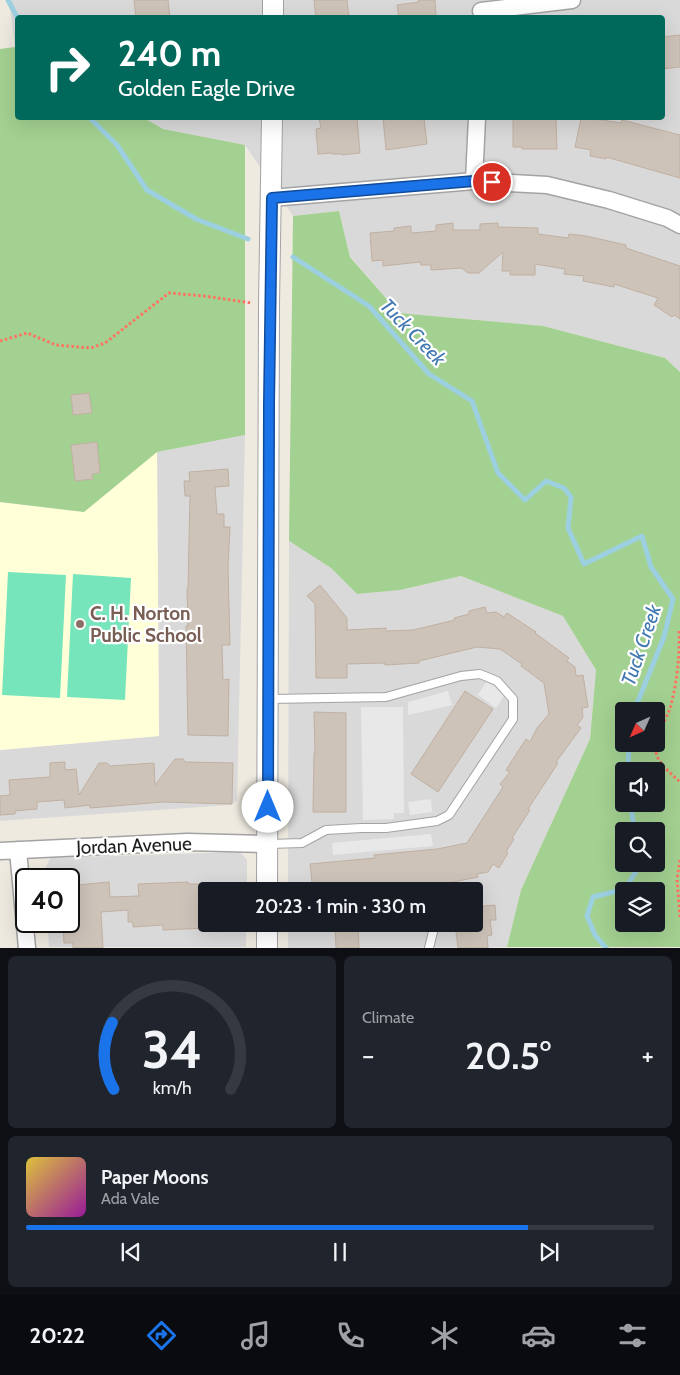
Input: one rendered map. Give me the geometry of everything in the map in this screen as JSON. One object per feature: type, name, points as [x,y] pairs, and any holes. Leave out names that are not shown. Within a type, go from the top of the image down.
[{"type":"street","points":[[273,0],[273,15]]},
{"type":"street","points":[[481,9],[572,0]]},
{"type":"street","points":[[267,882],[269,305],[272,120]]},
{"type":"street","points":[[474,181],[476,120]]},
{"type":"street","points":[[272,198],[474,181],[547,186],[609,200],[667,218],[680,225]]},
{"type":"street","name":"Jordan Avenue","points":[[0,851],[186,842],[268,844]]},
{"type":"street","points":[[18,850],[27,948]]},
{"type":"street","points":[[266,948],[267,932]]},
{"type":"lane","points":[[267,699],[386,697],[460,676],[480,674],[497,681],[513,699],[513,719],[449,815],[438,821],[386,828],[326,830],[302,843],[268,844]]},
{"type":"lane","points":[[429,948],[432,932]]},
{"type":"path","points":[[0,341],[27,333],[56,345],[91,348],[106,343],[169,293],[269,305]]},
{"type":"path","points":[[679,631],[680,644],[676,684],[671,707],[656,738],[656,751],[659,760],[680,782]]},
{"type":"path","points":[[680,860],[677,879],[680,918]]},
{"type":"shaded area","points":[[9,0],[680,0],[680,372],[665,358],[543,326],[399,313],[350,256],[339,211],[293,216],[245,145],[163,129],[147,120],[665,120],[665,15],[15,15],[15,47]]},
{"type":"shaded area","points":[[245,435],[237,801],[230,805],[0,821],[0,750],[159,736],[157,452]]},
{"type":"shaded area","name":"C. H. Norton Public School","points":[[157,452],[159,736],[0,750],[0,502],[84,512]]},
{"type":"shaded area","points":[[289,541],[331,568],[357,594],[400,590],[461,576],[563,616],[596,670],[590,739],[521,890],[507,947],[288,948],[288,932],[483,932],[483,882],[288,882]]},
{"type":"shaded area","points":[[486,682],[495,687],[504,696],[496,708],[478,695]]},
{"type":"shaded area","points":[[448,691],[452,705],[408,715],[408,702]]},
{"type":"shaded area","points":[[361,707],[403,707],[404,813],[394,813],[394,819],[363,820]]},
{"type":"shaded area","points":[[431,799],[432,812],[410,815],[408,802]]},
{"type":"shaded area","points":[[431,834],[433,846],[333,855],[332,843]]},
{"type":"shaded area","points":[[240,852],[247,860],[247,882],[198,882],[198,932],[246,932],[246,947],[49,947],[48,933],[80,933],[80,868],[45,868],[50,858]]},
{"type":"green space","points":[[15,47],[15,120],[147,120],[163,129],[245,145],[245,435],[157,452],[84,512],[0,502],[0,49]]},
{"type":"green space","points":[[339,211],[350,257],[399,313],[543,326],[665,358],[680,372],[680,947],[507,947],[521,890],[590,739],[596,670],[563,616],[461,576],[400,590],[357,594],[331,568],[289,541],[293,216]]},
{"type":"green space","points":[[8,572],[66,575],[60,698],[2,695]]},
{"type":"green space","points":[[73,574],[131,578],[125,700],[67,697]]},
{"type":"building","points":[[134,0],[168,0],[170,15],[136,15]]},
{"type":"building","points":[[314,0],[347,0],[349,15],[316,15]]},
{"type":"building","points":[[418,0],[435,0],[436,15],[399,15],[397,5],[419,2]]},
{"type":"building","points":[[680,35],[680,67],[665,69],[665,37]]},
{"type":"building","points":[[319,120],[357,120],[360,153],[342,155],[332,153],[318,154],[316,129],[321,128]]},
{"type":"building","points":[[383,120],[424,120],[427,144],[386,150]]},
{"type":"building","points":[[513,120],[556,120],[557,149],[522,149],[522,147],[513,147]]},
{"type":"building","points":[[581,120],[602,120],[621,123],[622,120],[680,135],[680,178],[606,157],[606,159],[590,156],[591,150],[575,147]]},
{"type":"building","points":[[453,223],[453,230],[480,230],[480,224],[498,223],[498,227],[538,228],[538,234],[568,238],[569,234],[586,236],[626,245],[626,248],[680,266],[680,319],[674,315],[672,317],[654,305],[658,298],[614,284],[614,287],[583,281],[584,276],[564,274],[565,269],[535,264],[535,275],[510,275],[510,271],[502,271],[503,252],[479,273],[468,273],[462,268],[431,270],[431,265],[421,265],[420,262],[383,266],[383,260],[372,261],[370,233],[394,231],[394,228],[411,226],[411,233],[436,231],[436,225]]},
{"type":"building","points":[[89,393],[92,413],[73,415],[71,395]]},
{"type":"building","points":[[97,442],[100,473],[92,474],[93,479],[75,481],[71,445]]},
{"type":"building","points":[[228,469],[229,486],[215,487],[217,514],[224,514],[224,527],[230,527],[228,567],[230,645],[222,645],[223,680],[229,679],[228,736],[188,735],[186,626],[188,626],[187,588],[190,496],[185,496],[184,481],[190,481],[189,472]]},
{"type":"building","points":[[320,585],[347,618],[347,630],[386,628],[386,631],[413,630],[455,620],[454,618],[469,614],[469,611],[485,607],[487,613],[496,612],[504,617],[507,613],[536,632],[569,658],[567,661],[575,667],[576,676],[583,675],[588,707],[582,708],[583,717],[577,725],[581,728],[556,762],[558,763],[528,809],[530,810],[512,838],[514,839],[506,852],[508,853],[499,868],[493,864],[488,872],[477,874],[478,877],[453,882],[312,882],[310,864],[375,858],[374,855],[437,849],[467,843],[503,787],[500,784],[510,772],[506,770],[526,739],[530,742],[537,728],[549,714],[544,683],[521,666],[522,664],[500,649],[477,647],[419,661],[419,663],[385,665],[385,663],[347,664],[347,678],[316,678],[315,604],[307,596]]},
{"type":"building","points":[[465,691],[493,709],[438,792],[411,774]]},
{"type":"building","points":[[314,712],[346,713],[346,812],[313,812]]},
{"type":"building","points":[[175,759],[183,759],[185,762],[233,763],[232,804],[163,802],[90,808],[90,805],[65,808],[64,800],[37,802],[37,809],[15,811],[15,814],[0,815],[0,796],[10,795],[9,780],[50,777],[50,763],[65,762],[65,770],[76,769],[79,795],[99,763],[107,763],[110,766],[154,763],[155,785]]},
{"type":"building","points":[[109,882],[110,897],[139,896],[138,884],[188,882],[188,884],[198,884],[198,928],[163,930],[163,925],[133,927],[133,922],[128,922],[128,910],[101,912],[103,948],[73,948],[73,943],[64,943],[63,933],[80,933],[80,885]]},
{"type":"building","points":[[495,905],[496,920],[490,920],[492,935],[487,936],[488,948],[458,948],[456,932],[483,932],[483,906]]},
{"type":"building","points":[[335,932],[358,932],[359,948],[336,948]]},
{"type":"waterway","name":"Tuck Creek","points":[[8,0],[16,15]]},
{"type":"waterway","name":"Tuck Creek","points":[[92,120],[117,145],[147,190],[196,219],[248,239]]},
{"type":"waterway","name":"Tuck Creek","points":[[293,257],[369,306],[429,374],[472,401],[498,473],[525,500],[546,481],[564,488],[571,497],[568,528],[584,564],[642,536],[651,567],[673,599],[664,637],[638,702]]},
{"type":"waterway","name":"Tuck Creek","points":[[628,762],[629,752]]},
{"type":"waterway","name":"Tuck Creek","points":[[632,812],[633,822]]},
{"type":"waterway","name":"Tuck Creek","points":[[606,948],[595,935],[587,916],[593,897],[627,886],[636,872]]},
{"type":"place","name":"C. H. Norton Public School","points":[[80,624]]},
{"type":"route","points":[[268,807],[269,305],[272,198],[474,181],[492,182]]}]
